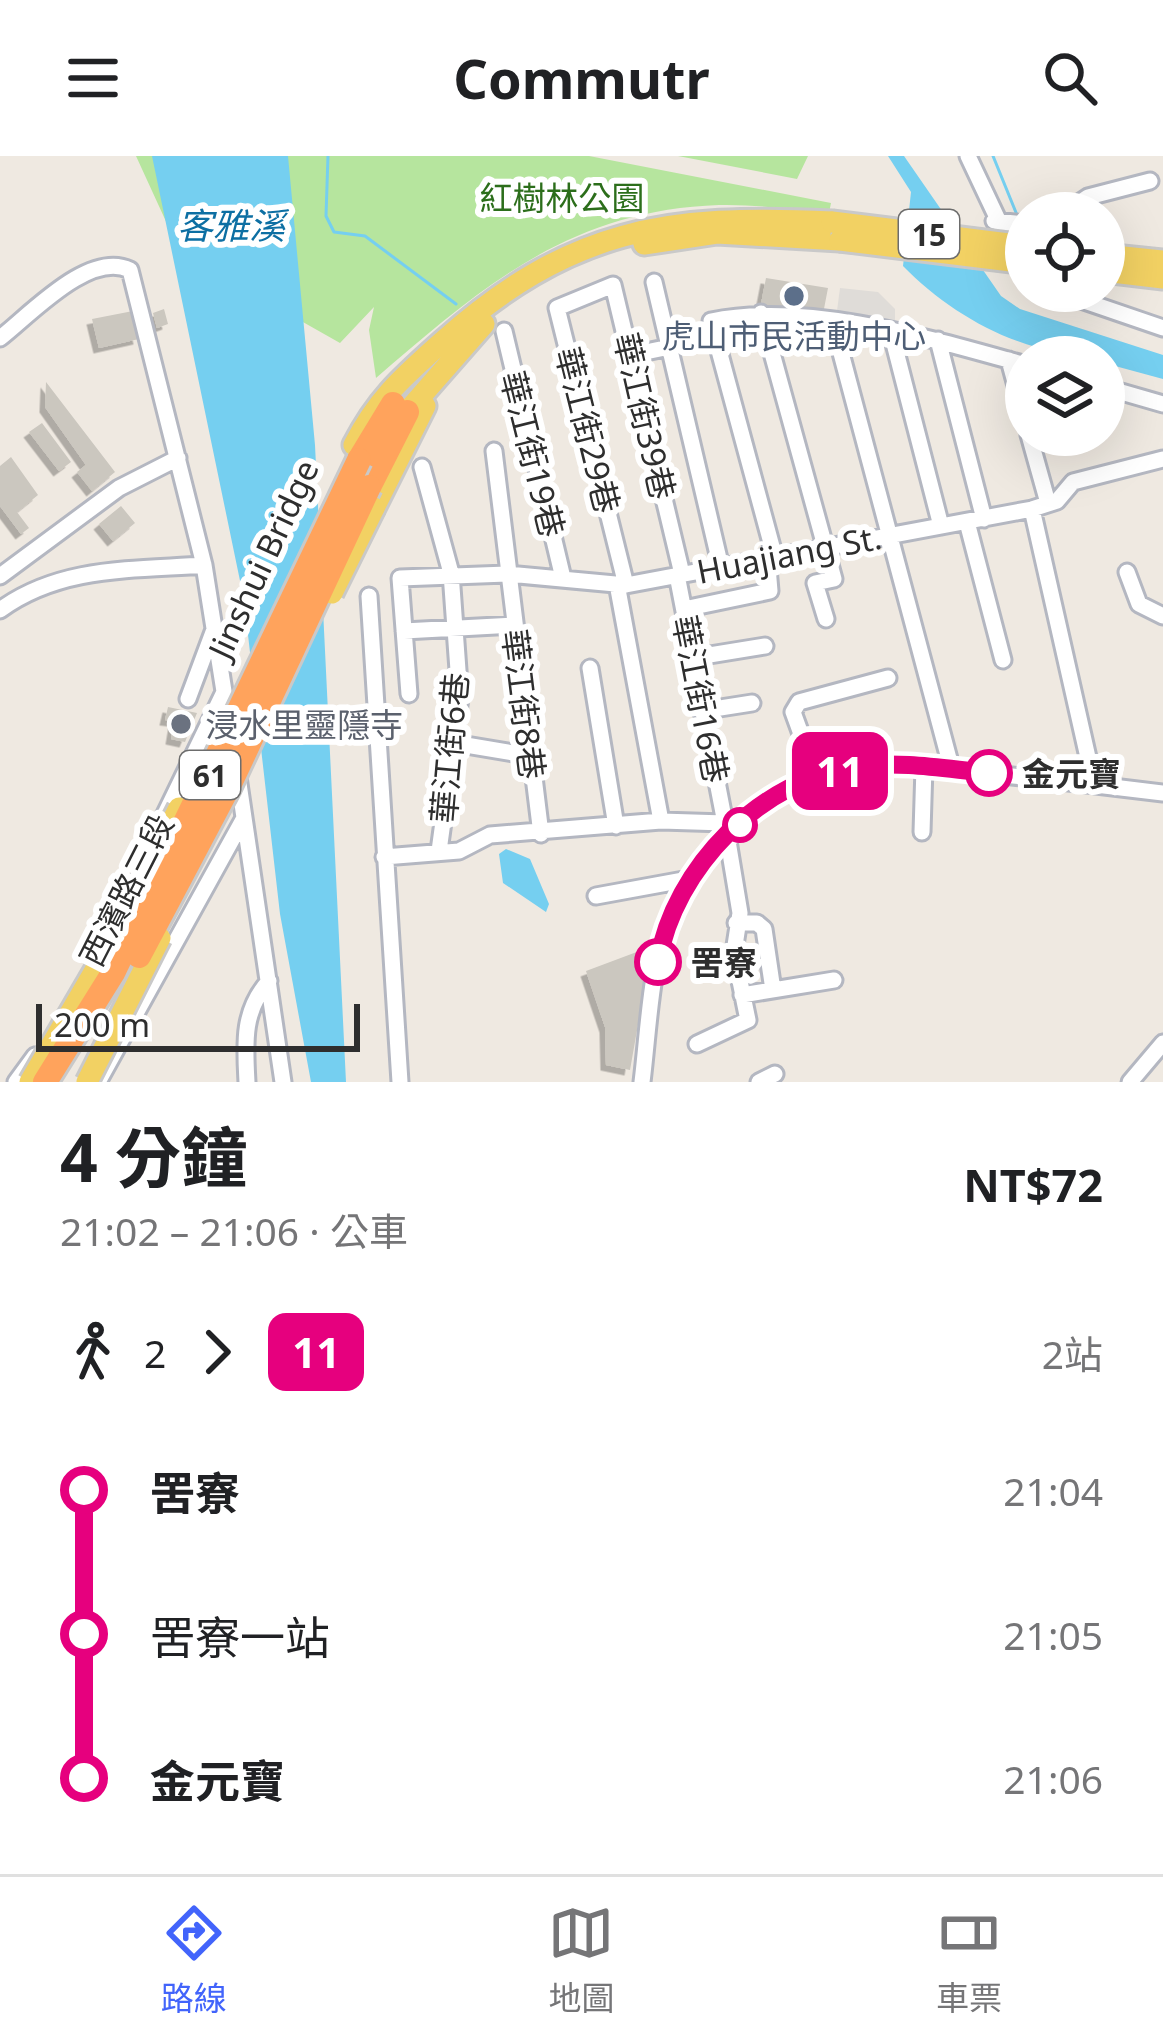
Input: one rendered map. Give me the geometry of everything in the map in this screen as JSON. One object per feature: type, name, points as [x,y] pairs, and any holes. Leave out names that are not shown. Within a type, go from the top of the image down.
[{"type":"highway","name":"61","points":[[357,452],[400,408]]},
{"type":"highway","name":"61","points":[[372,498],[400,408]]},
{"type":"highway","name":"Jinshui Bridge","points":[[45,1082],[113,973],[357,452]]},
{"type":"highway","name":"Jinshui Bridge","points":[[65,1082],[127,979],[228,788],[372,498]]},
{"type":"main road","name":"15","points":[[400,408],[506,290],[560,258],[639,230],[698,219],[1005,244]]},
{"type":"main road","name":"15","points":[[836,231],[1005,259]]},
{"type":"main road","points":[[1125,257],[1163,261]]},
{"type":"main road","points":[[1125,274],[1163,278]]},
{"type":"main road","name":"61","points":[[357,452],[376,400],[459,337]]},
{"type":"main road","name":"61","points":[[87,1082],[372,498],[459,337]]},
{"type":"main road","name":"Jinshui Bridge","points":[[30,1082],[120,927],[357,452]]},
{"type":"street","points":[[968,156],[1005,241]]},
{"type":"street","points":[[1107,192],[1150,181]]},
{"type":"street","points":[[994,221],[1005,222]]},
{"type":"street","points":[[0,338],[84,275],[113,265],[130,270],[204,565],[283,1082]]},
{"type":"street","points":[[654,282],[665,348],[720,563]]},
{"type":"street","name":"華江街39巷","points":[[588,295],[613,285],[680,575]]},
{"type":"street","name":"華江街29巷","points":[[588,295],[556,308],[621,585]]},
{"type":"street","points":[[1116,312],[1163,328]]},
{"type":"street","points":[[761,313],[834,579],[815,584],[826,619]]},
{"type":"street","points":[[684,608],[770,591],[771,555],[711,321],[761,313],[938,340],[1005,360]]},
{"type":"street","points":[[833,323],[952,770]]},
{"type":"street","name":"華江街19巷","points":[[504,331],[563,578]]},
{"type":"street","points":[[891,332],[941,526]]},
{"type":"street","points":[[938,340],[1003,660]]},
{"type":"street","points":[[631,355],[665,348]]},
{"type":"street","points":[[1125,393],[1163,404]]},
{"type":"street","name":"華江街8巷","points":[[494,452],[541,834]]},
{"type":"street","points":[[1032,456],[1094,784]]},
{"type":"street","points":[[0,576],[118,488],[178,458]]},
{"type":"street","name":"Huajiang St.","points":[[404,631],[400,578],[507,574],[621,585],[1040,506],[1063,496],[1073,482],[1163,459]]},
{"type":"street","name":"華江街6巷","points":[[422,467],[451,573],[460,698],[439,851]]},
{"type":"street","points":[[0,610],[46,584],[83,573],[204,565]]},
{"type":"street","points":[[1127,572],[1139,604],[1163,616]]},
{"type":"street","name":"華江街16巷","points":[[680,575],[691,658],[740,913],[734,952],[748,1020],[697,1044]]},
{"type":"street","points":[[621,585],[661,821]]},
{"type":"street","points":[[369,596],[400,1082]]},
{"type":"street","points":[[409,694],[404,631],[514,625]]},
{"type":"street","points":[[188,699],[214,629]]},
{"type":"street","points":[[691,658],[765,646]]},
{"type":"street","points":[[590,668],[616,826]]},
{"type":"street","points":[[817,778],[793,712],[799,702],[888,678]]},
{"type":"street","name":"西濱路三段","points":[[16,1082],[93,955],[224,691]]},
{"type":"street","points":[[701,711],[752,703]]},
{"type":"street","points":[[454,743],[531,757]]},
{"type":"street","points":[[642,1082],[661,945],[688,879],[727,828],[776,798],[854,767],[924,766],[1163,793]]},
{"type":"street","points":[[922,832],[924,766]]},
{"type":"street","name":"西濱路三段","points":[[98,1082],[244,818]]},
{"type":"street","points":[[384,857],[460,851],[490,835],[661,821],[727,828]]},
{"type":"street","points":[[596,896],[688,879]]},
{"type":"street","points":[[736,923],[757,923],[764,928],[773,990]]},
{"type":"street","points":[[742,995],[834,980]]},
{"type":"street","points":[[247,1082],[245,1028],[256,994],[269,981]]},
{"type":"street","points":[[1130,1082],[1163,1043]]},
{"type":"green space","name":"紅樹林公園","points":[[136,156],[589,156],[831,203],[829,213],[733,205],[666,210],[573,238],[492,284],[376,378],[369,330],[374,307],[340,343],[264,300],[169,228]]},
{"type":"green space","points":[[678,156],[808,156],[797,179]]},
{"type":"shaded area","points":[[840,288],[878,292],[895,309],[895,323],[837,311]]},
{"type":"water","name":"客雅溪","points":[[152,156],[288,156],[315,445],[346,1082],[311,1082],[280,914],[244,600]]},
{"type":"water","points":[[888,156],[904,156],[1005,299],[1005,312],[1029,312],[1104,336],[1006,336],[946,303],[903,266],[911,192]]},
{"type":"water","points":[[1125,343],[1163,355],[1163,379],[1125,369]]},
{"type":"water","points":[[506,849],[530,859],[549,904],[546,912],[503,883],[499,854]]},
{"type":"building","name":"虎山市民活動中心","points":[[766,278],[828,288],[823,314],[761,304]]},
{"type":"building","points":[[164,309],[168,324],[157,328],[153,313]]},
{"type":"building","points":[[133,311],[139,339],[99,348],[92,319]]},
{"type":"building","points":[[46,382],[115,472],[92,491],[77,472],[86,465],[45,407]]},
{"type":"building","points":[[42,423],[71,462],[59,471],[29,432]]},
{"type":"building","points":[[11,457],[38,495],[17,512],[29,528],[21,534],[0,506],[0,466]]},
{"type":"building","points":[[121,506],[135,523],[113,541],[99,524]]},
{"type":"building","name":"浸水里靈隱寺","points":[[168,707],[197,713],[185,742],[171,739],[174,721],[165,720]]},
{"type":"building","points":[[642,950],[648,968],[630,1070],[606,1065],[605,1027],[586,971]]},
{"type":"waterway","points":[[328,156],[326,216],[334,232],[365,236],[456,304]]},
{"type":"waterway","points":[[993,156],[1008,192]]},
{"type":"bus line","name":"11","points":[[658,962],[671,912],[693,870],[729,833],[776,798],[854,767],[902,764],[989,773]]},
{"type":"place","name":"虎山市民活動中心","points":[[794,296]]},
{"type":"place","name":"浸水里靈隱寺","points":[[181,724]]},
{"type":"place","name":"金元寶","points":[[989,773]]},
{"type":"place","name":"罟寮","points":[[658,962]]}]
